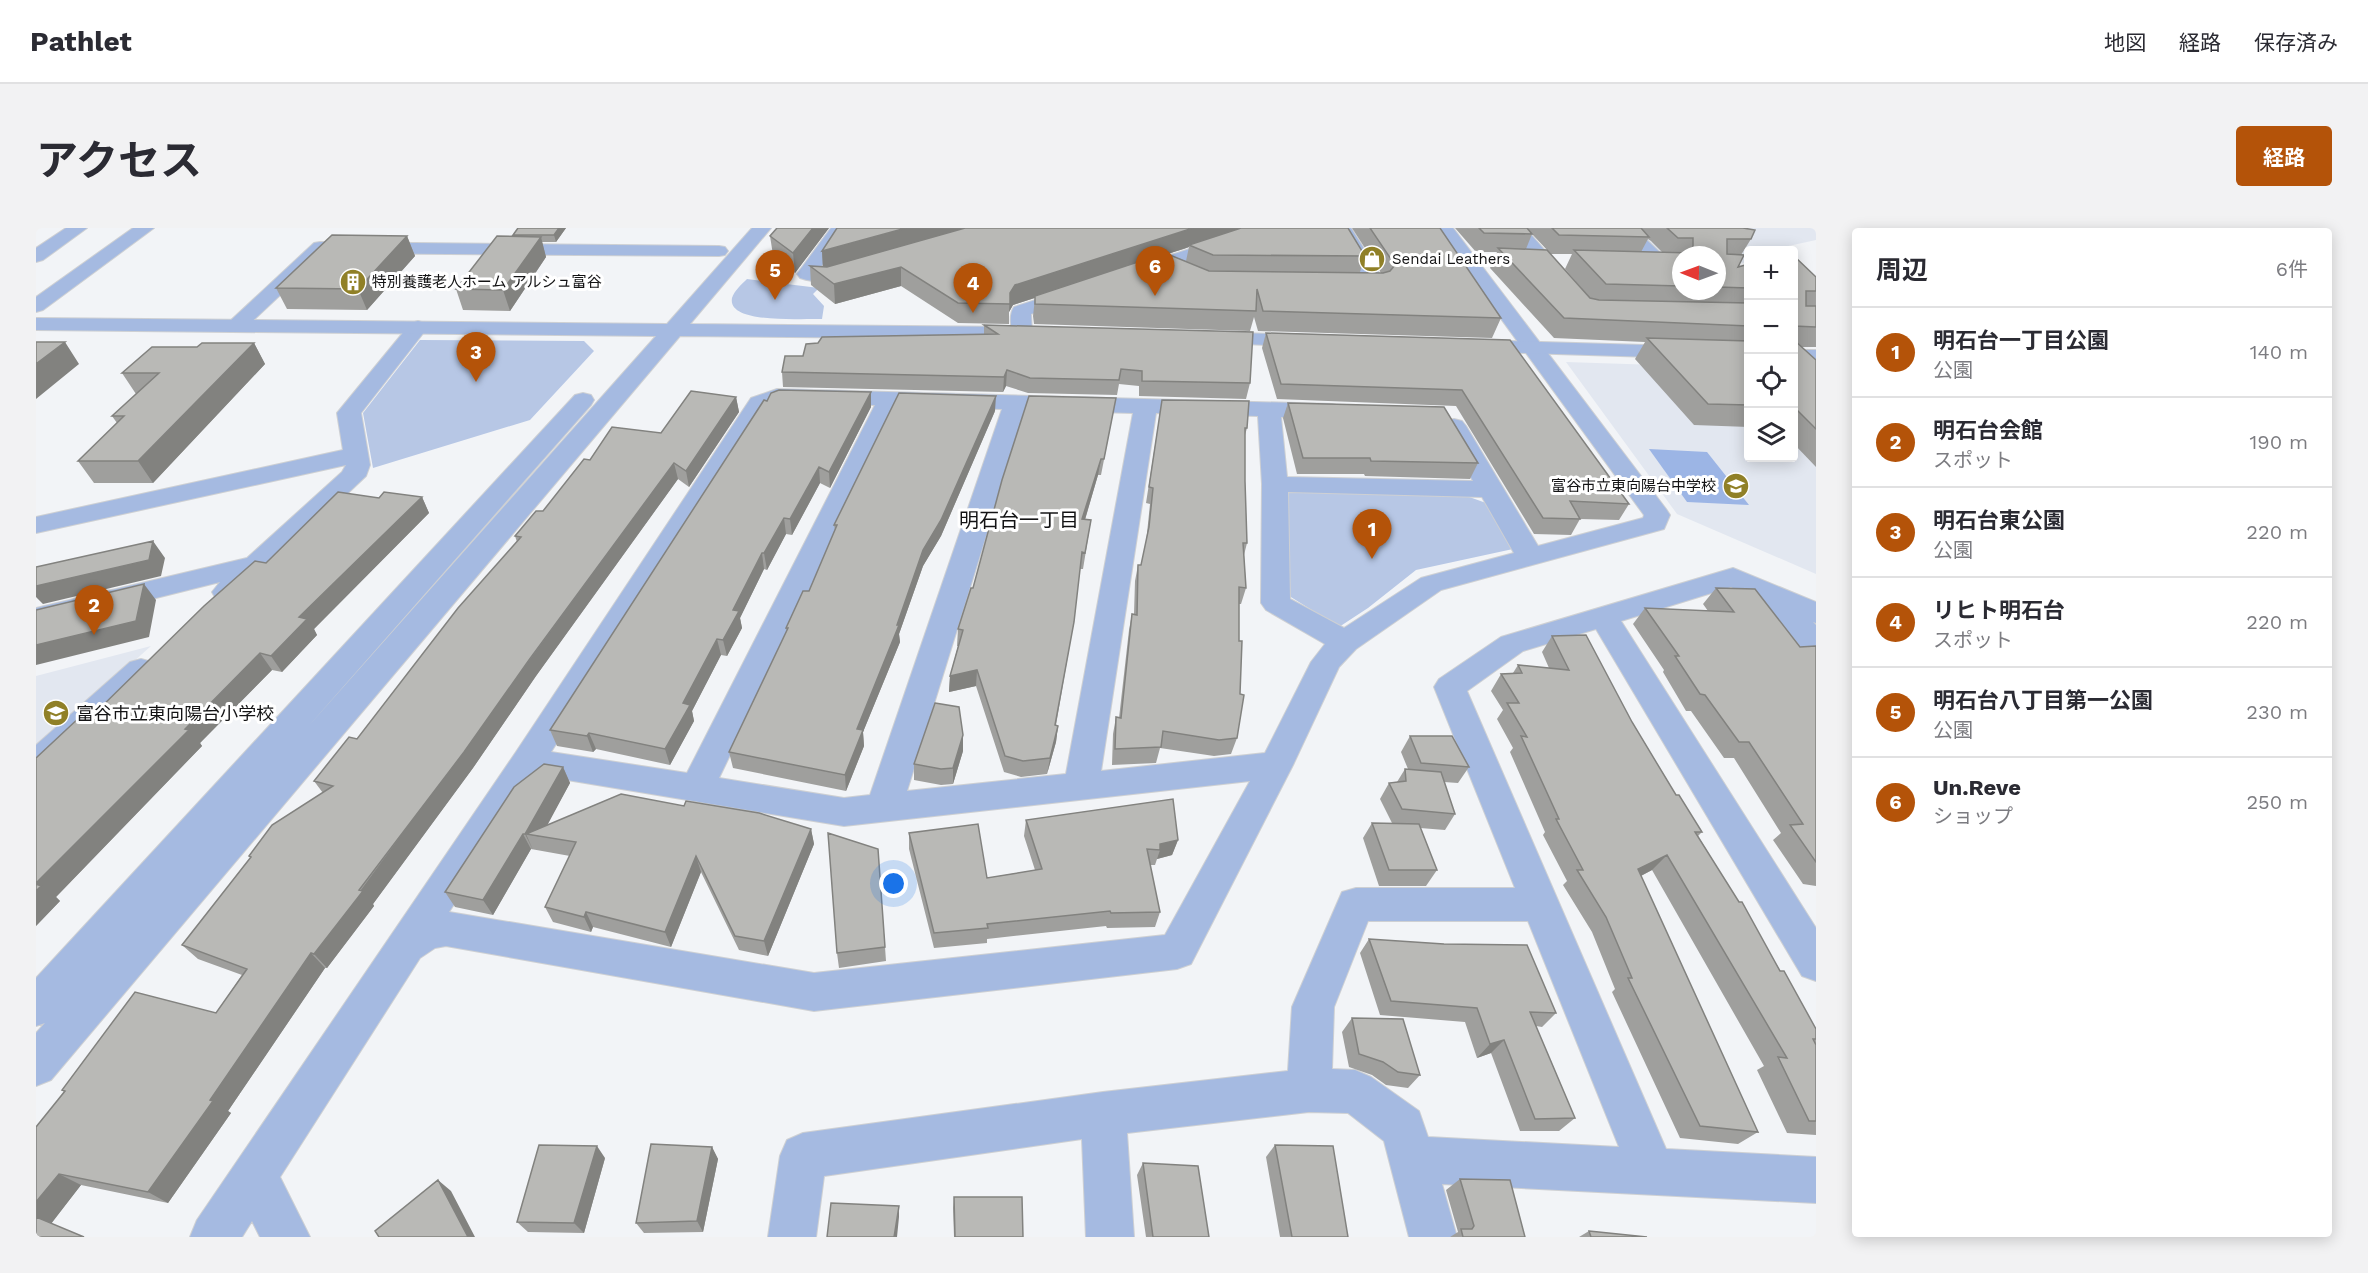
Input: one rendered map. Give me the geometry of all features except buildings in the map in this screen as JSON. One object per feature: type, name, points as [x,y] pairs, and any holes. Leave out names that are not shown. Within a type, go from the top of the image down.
[{"type":"street","points":[[36,256],[78,228]]},
{"type":"street","points":[[36,306],[145,228]]},
{"type":"street","points":[[36,1065],[661,329],[739,228]]},
{"type":"street","points":[[38,1002],[661,329],[762,228]]},
{"type":"street","points":[[840,228],[807,274],[816,278],[828,278],[873,265]]},
{"type":"street","points":[[1120,278],[1250,234],[1277,228]]},
{"type":"street","points":[[1330,284],[1376,284],[1342,228]]},
{"type":"street","points":[[406,945],[427,932],[446,929],[814,992],[1177,951],[1276,765],[1326,662],[1345,642],[1431,584],[1655,523],[1657,515],[1532,348],[1478,260],[1444,228]]},
{"type":"street","points":[[1515,228],[1574,295]]},
{"type":"street","points":[[1624,228],[1661,264]]},
{"type":"street","points":[[236,326],[320,247],[719,251]]},
{"type":"street","points":[[1522,261],[1567,262]]},
{"type":"street","points":[[1164,264],[1184,273]]},
{"type":"street","points":[[1638,264],[1672,265]]},
{"type":"street","points":[[1022,332],[1021,311],[1098,286]]},
{"type":"street","points":[[36,324],[1045,333]]},
{"type":"street","points":[[203,613],[353,476],[358,465],[350,413],[418,327]]},
{"type":"street","points":[[1187,337],[1328,342]]},
{"type":"street","points":[[1455,345],[1744,354]]},
{"type":"street","points":[[1798,356],[1816,356]]},
{"type":"street","points":[[214,1237],[528,761],[759,403],[777,396],[1352,411]]},
{"type":"street","points":[[698,788],[889,400]]},
{"type":"street","points":[[884,807],[1017,403]]},
{"type":"street","points":[[1081,786],[1146,406]]},
{"type":"street","points":[[1269,410],[1275,484],[1275,603],[1345,642]]},
{"type":"street","points":[[1435,413],[1447,413],[1531,558]]},
{"type":"street","points":[[36,525],[356,455]]},
{"type":"street","points":[[1275,484],[1490,489]]},
{"type":"street","points":[[36,618],[256,565]]},
{"type":"street","points":[[1652,1171],[1450,687],[1512,644],[1733,577],[1778,599],[1816,613]]},
{"type":"street","points":[[1778,599],[1816,645]]},
{"type":"street","points":[[1603,616],[1816,963]]},
{"type":"street","points":[[36,765],[159,653]]},
{"type":"street","points":[[528,761],[844,812],[1276,765]]},
{"type":"street","points":[[1309,1090],[1313,1007],[1356,904],[1541,905]]},
{"type":"street","points":[[792,1237],[803,1156],[1103,1114],[1309,1090],[1355,1092],[1403,1127],[1433,1237]]},
{"type":"street","points":[[1103,1114],[1110,1237]]},
{"type":"street","points":[[1412,1159],[1816,1180]]},
{"type":"street","points":[[254,1176],[286,1237]]},
{"type":"shaded area","points":[[1634,228],[1816,228],[1816,240],[1788,246],[1744,246],[1744,263],[1726,262],[1726,246],[1672,246],[1672,257],[1664,257]]},
{"type":"shaded area","points":[[747,279],[819,288],[813,294],[824,306],[822,319],[769,318],[742,313],[734,307],[732,298],[736,290]]},
{"type":"shaded area","points":[[420,340],[584,341],[594,351],[530,420],[373,468],[363,413]]},
{"type":"shaded area","name":"富谷市立東向陽台中学校","points":[[1566,362],[1744,368],[1744,462],[1798,462],[1798,370],[1816,370],[1816,574],[1677,514]]},
{"type":"shaded area","points":[[1649,449],[1707,452],[1749,505],[1687,502]]},
{"type":"shaded area","points":[[1291,490],[1461,494],[1486,503],[1513,549],[1416,570],[1368,608],[1339,627],[1286,594],[1281,503]]},
{"type":"shaded area","name":"富谷市立東向陽台小学校","points":[[151,646],[36,749],[36,676]]},
{"type":"place","name":"Sendai Leathers","points":[[1372,259]]},
{"type":"place","name":"特別養護老人ホーム アルシュ富谷","points":[[353,282]]},
{"type":"place","name":"Un.Reve","points":[[1155,296]]},
{"type":"place","name":"明石台八丁目第一公園","points":[[775,300]]},
{"type":"place","name":"リヒト明石台","points":[[973,313]]},
{"type":"place","name":"明石台東公園","points":[[476,382]]},
{"type":"place","name":"富谷市立東向陽台中学校","points":[[1736,486]]},
{"type":"place","name":"明石台一丁目公園","points":[[1372,559]]},
{"type":"place","name":"明石台会館","points":[[94,635]]},
{"type":"place","name":"富谷市立東向陽台小学校","points":[[56,713]]},
{"type":"district","name":"明石台一丁目","points":[[1019,520]]}]
